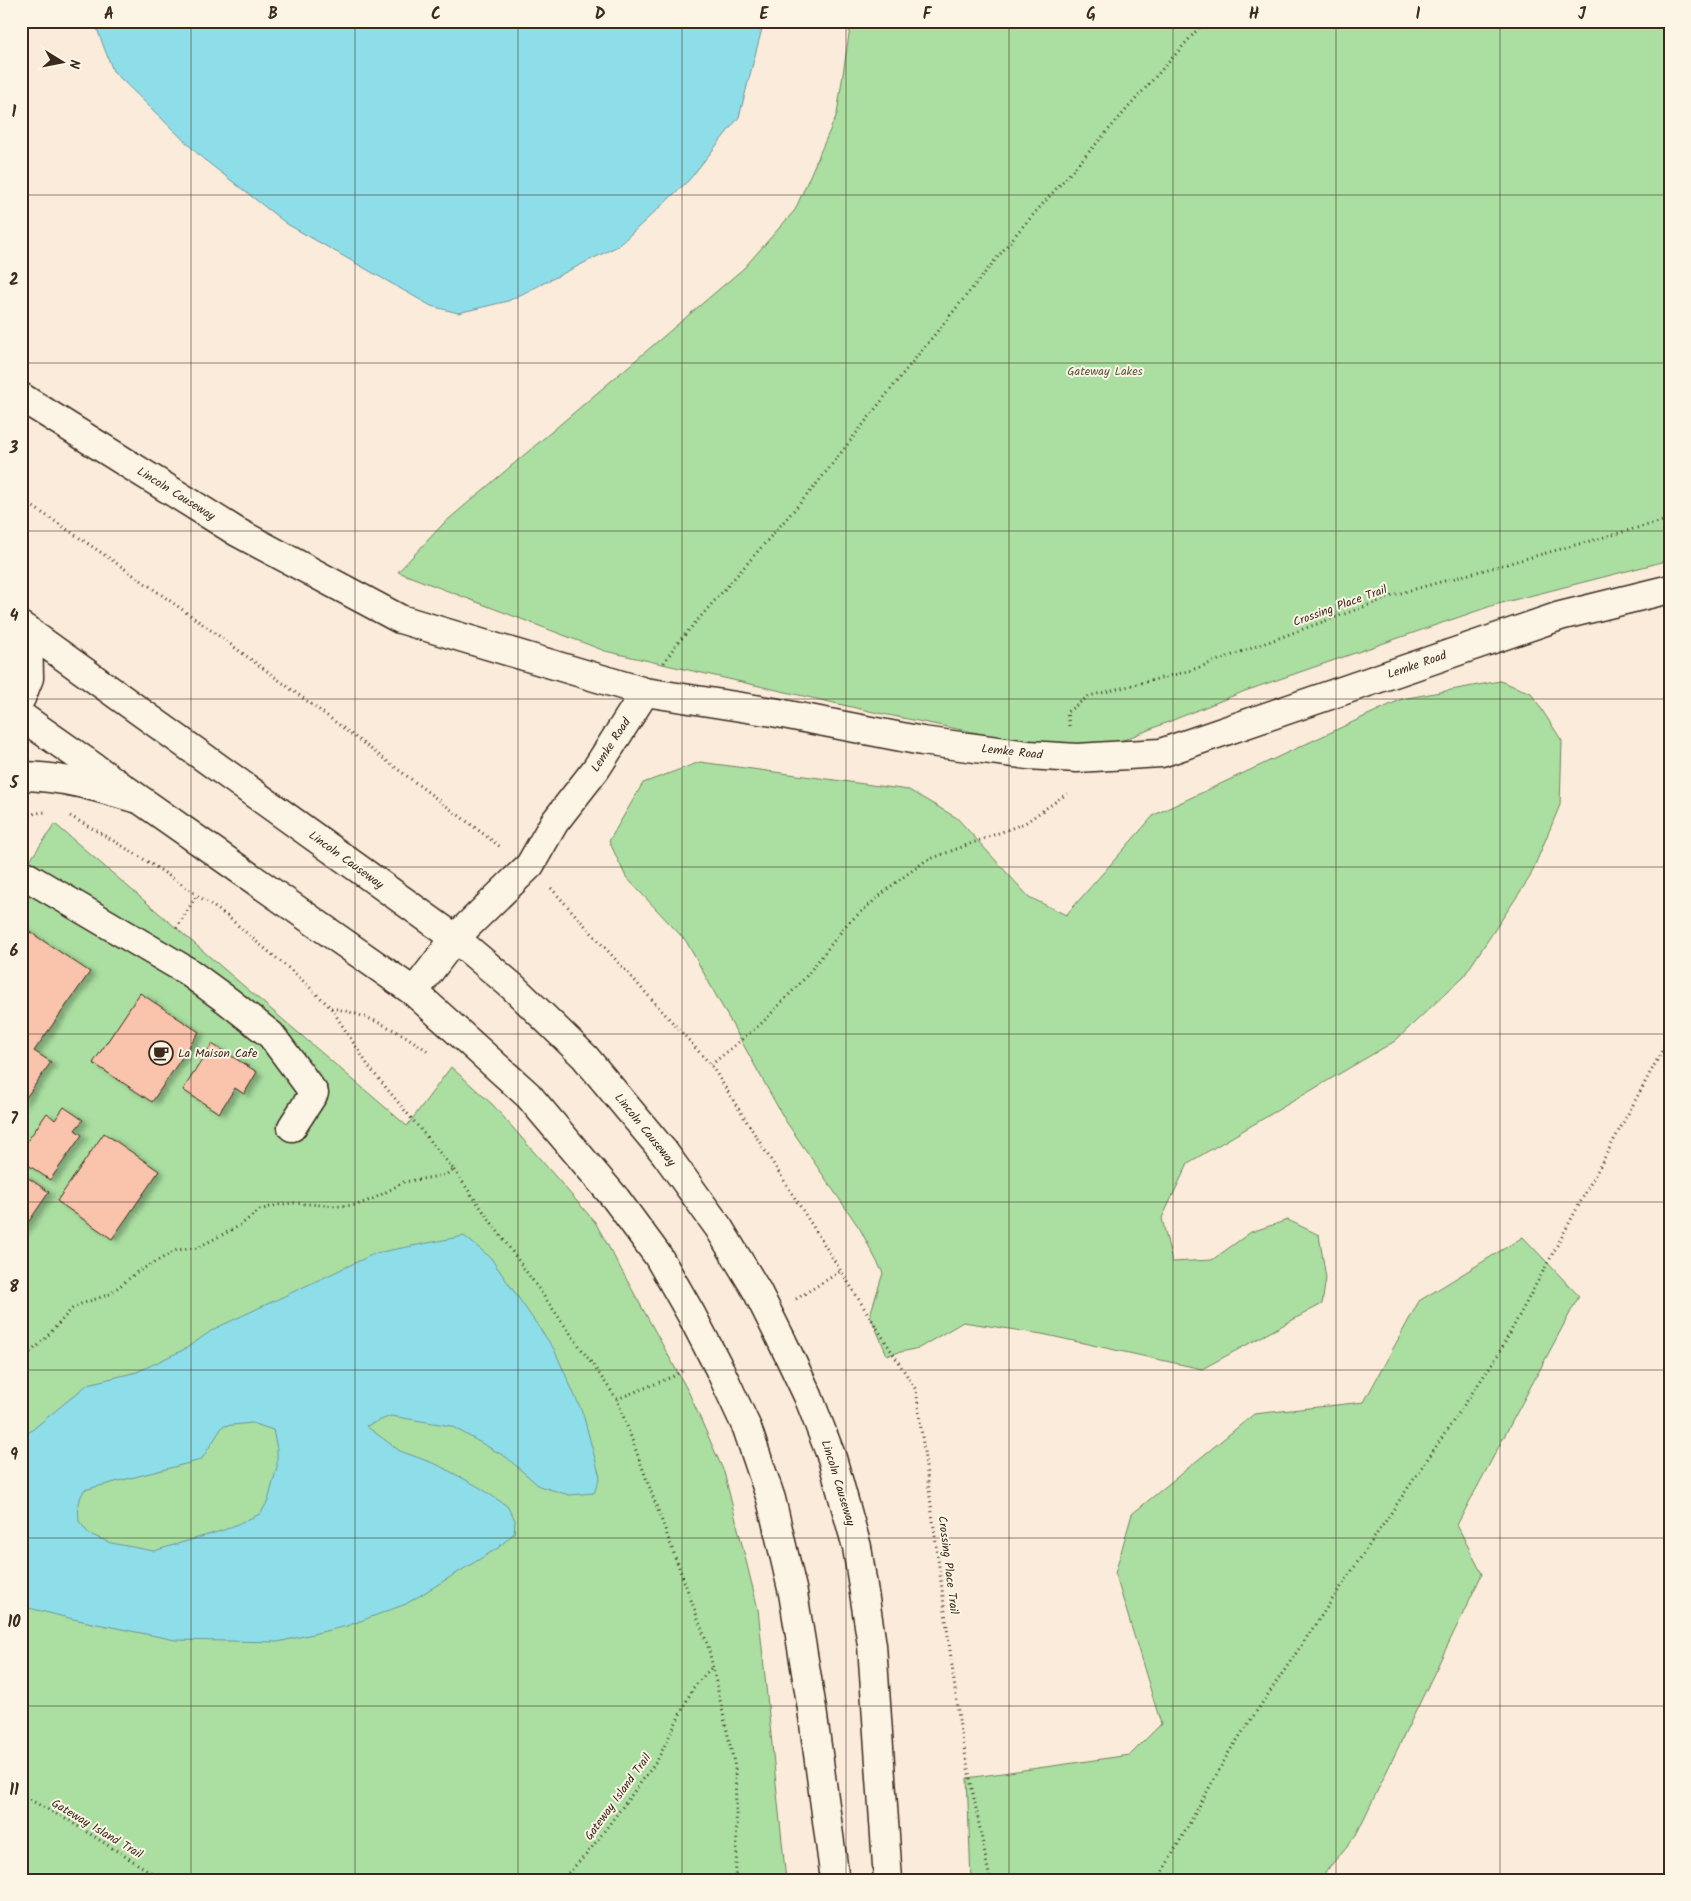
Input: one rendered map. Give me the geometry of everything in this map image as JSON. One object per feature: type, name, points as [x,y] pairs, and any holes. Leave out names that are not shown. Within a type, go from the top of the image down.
[{"type":"main road","name":"Lincoln Causeway","points":[[21,397],[237,532],[400,619],[646,692]]},
{"type":"main road","name":"Lemke Road","points":[[414,992],[455,938],[530,865],[554,823],[596,770],[646,692],[773,712],[922,742],[1028,755],[1077,758],[1161,753],[1560,616],[1670,589]]},
{"type":"main road","name":"Lincoln Causeway","points":[[24,628],[455,938],[513,987],[585,1057],[664,1152],[720,1228],[757,1291],[808,1396],[832,1458],[857,1547],[872,1645],[888,1880]]},
{"type":"main road","points":[[21,698],[29,678],[24,628]]},
{"type":"main road","points":[[21,716],[414,992],[528,1095],[616,1199],[658,1256],[692,1314],[748,1428],[768,1490],[793,1592],[812,1709],[834,1880]]},
{"type":"main road","points":[[21,776],[68,780],[99,787],[145,802]]},
{"type":"main road","points":[[21,873],[188,970],[271,1035],[314,1093],[292,1127]]},
{"type":"path","points":[[646,692],[675,646],[815,486],[1018,232],[1205,21]]},
{"type":"path","name":"Crossing Place Trail","points":[[21,499],[102,552],[304,699],[519,860],[530,865],[711,1065],[916,1390],[960,1727],[990,1880]]},
{"type":"path","name":"Crossing Place Trail","points":[[1077,758],[1071,745],[1067,712],[1089,696],[1189,671],[1404,592],[1670,519]]},
{"type":"path","points":[[711,1065],[764,1022],[804,979],[847,924],[890,887],[925,861],[1025,823],[1033,818],[1068,793],[1077,758]]},
{"type":"path","points":[[21,822],[35,813],[51,811]]},
{"type":"path","points":[[69,815],[162,870],[197,895]]},
{"type":"path","points":[[331,1008],[353,1012],[382,1024],[409,1037],[431,1053]]},
{"type":"path","points":[[1158,1880],[1229,1752],[1498,1354],[1670,1036]]},
{"type":"path","points":[[454,1170],[617,1399],[708,1646],[735,1766],[737,1850],[735,1880]]},
{"type":"path","name":"Gateway Island Trail","points":[[560,1880],[587,1854],[656,1761],[693,1688],[712,1667]]},
{"type":"path","name":"Gateway Island Trail","points":[[21,1795],[71,1822],[164,1880]]},
{"type":"green space","name":"Gateway Lakes","points":[[851,21],[1670,21],[1670,560],[1494,605],[1245,691],[1116,743],[1047,747],[878,713],[605,651],[398,572],[443,524],[744,268],[795,210],[837,114]]},
{"type":"green space","points":[[1500,681],[1531,693],[1562,741],[1560,805],[1530,877],[1464,976],[1395,1041],[1188,1163],[1162,1218],[1172,1262],[1212,1260],[1251,1232],[1288,1220],[1319,1235],[1326,1278],[1322,1304],[1202,1369],[1042,1334],[963,1322],[919,1348],[887,1355],[870,1315],[883,1273],[860,1229],[785,1120],[686,941],[626,877],[609,841],[643,783],[700,762],[909,790],[957,818],[1029,897],[1066,915],[1154,815],[1402,699]]},
{"type":"green space","points":[[55,824],[407,1126],[451,1067],[493,1105],[595,1222],[689,1393],[724,1472],[758,1609],[786,1880],[21,1880],[21,873]]},
{"type":"green space","points":[[1523,1237],[1579,1296],[1457,1525],[1482,1574],[1356,1835],[1319,1880],[971,1880],[967,1778],[1130,1755],[1161,1724],[1115,1573],[1132,1514],[1254,1414],[1364,1402],[1419,1301]]},
{"type":"water","points":[[94,21],[764,21],[739,117],[689,180],[618,246],[508,301],[458,313],[431,306],[287,224],[201,157],[113,71]]},
{"type":"water","points":[[464,1236],[490,1257],[554,1349],[583,1414],[600,1477],[594,1493],[569,1495],[539,1486],[506,1457],[451,1426],[391,1416],[366,1426],[400,1451],[438,1465],[479,1487],[507,1506],[515,1520],[514,1533],[498,1548],[406,1604],[347,1626],[278,1642],[175,1640],[21,1606],[21,1439],[88,1384],[137,1372],[185,1349],[214,1329],[376,1253]],"holes":[[[252,1423],[273,1430],[277,1449],[277,1467],[268,1501],[260,1514],[224,1530],[154,1551],[111,1543],[89,1534],[79,1521],[78,1503],[84,1490],[201,1460],[223,1426]]]},
{"type":"building","points":[[21,926],[90,972],[34,1051],[51,1062],[21,1105]]},
{"type":"building","points":[[140,993],[199,1032],[152,1102],[93,1063]]},
{"type":"building","points":[[212,1044],[257,1072],[244,1094],[235,1088],[219,1113],[183,1090]]},
{"type":"building","points":[[64,1107],[83,1120],[75,1130],[82,1135],[50,1180],[21,1160],[21,1150],[47,1113],[55,1120]]},
{"type":"building","points":[[104,1133],[159,1171],[112,1239],[57,1201]]},
{"type":"building","points":[[21,1173],[49,1192],[21,1233]]},
{"type":"place","name":"La Maison Cafe","points":[[161,1053]]}]
